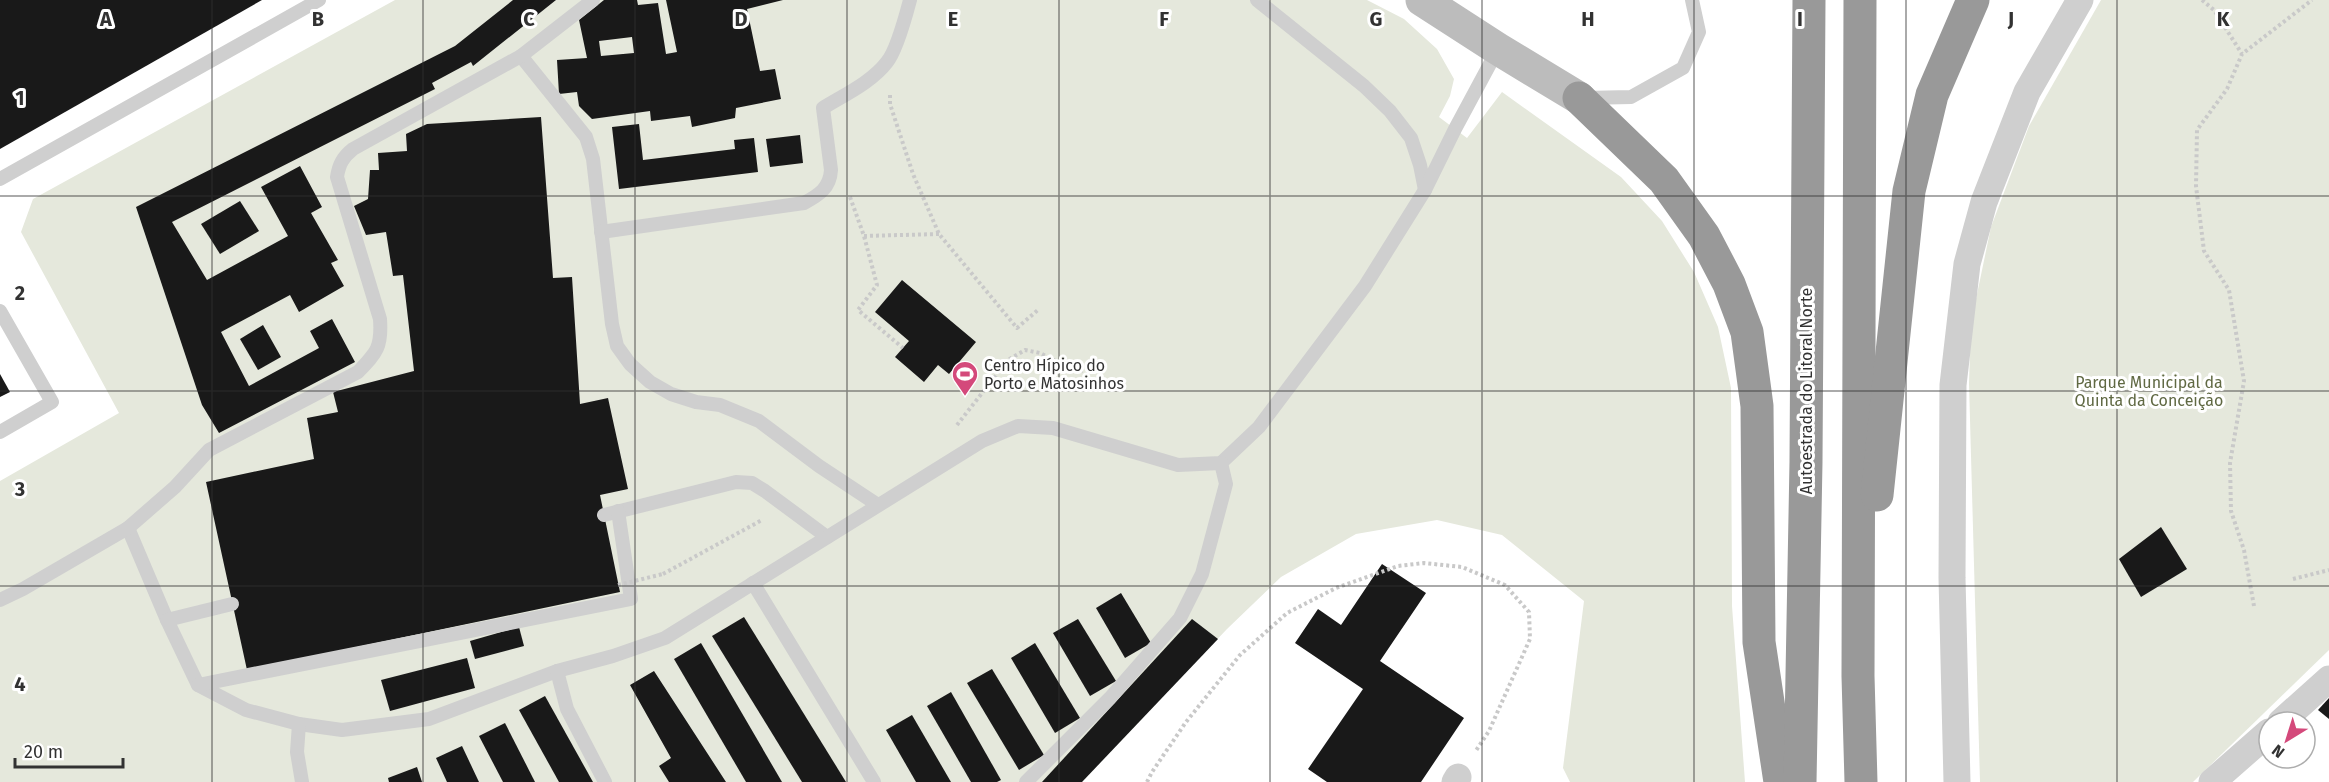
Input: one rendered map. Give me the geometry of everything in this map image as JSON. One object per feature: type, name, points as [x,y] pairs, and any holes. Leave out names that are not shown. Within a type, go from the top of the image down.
[{"type":"highway","name":"Autoestrada do Litoral Norte","points":[[1800,782],[1806,462],[1809,0]]},
{"type":"highway","points":[[1860,0],[1858,676],[1861,782]]},
{"type":"highway","points":[[1858,676],[1909,191],[1932,95],[1973,0]]},
{"type":"highway","points":[[1579,98],[1664,180],[1704,236],[1730,284],[1747,332],[1757,406],[1759,642],[1780,782]]},
{"type":"main road","points":[[1422,0],[1579,98]]},
{"type":"street","points":[[1957,782],[1952,578],[1953,385],[1967,264],[1984,202],[2027,92],[2080,0]]},
{"type":"street","points":[[2295,710],[2329,680]]},
{"type":"street","points":[[2212,782],[2257,743]]},
{"type":"lane","points":[[0,179],[319,0]]},
{"type":"lane","points":[[0,600],[128,528],[175,487],[209,450],[358,372],[373,356],[381,339],[380,319],[340,191],[337,177],[338,166],[353,149],[520,56],[593,0]]},
{"type":"lane","points":[[602,232],[804,203],[818,196],[830,179],[831,170],[823,108],[867,80],[888,61],[910,0]]},
{"type":"lane","points":[[1257,0],[1364,86],[1390,111],[1411,138],[1425,190]]},
{"type":"lane","points":[[1579,98],[1631,98],[1683,68],[1699,32],[1692,0]]},
{"type":"lane","points":[[128,528],[166,620],[198,685],[246,710],[299,724],[342,730],[429,719],[557,671],[613,656],[665,638],[982,441],[1018,426],[1053,428],[1178,465],[1221,463],[1259,427],[1365,286],[1425,190],[1498,49]]},
{"type":"lane","points":[[520,56],[586,137],[593,159],[612,324],[617,346],[630,364],[651,382],[671,394],[696,402],[720,405],[759,421],[819,466],[878,505]]},
{"type":"lane","points":[[0,311],[52,402],[0,432]]},
{"type":"lane","points":[[1026,782],[1110,698],[1180,618],[1202,574],[1226,484],[1221,463]]},
{"type":"lane","points":[[604,514],[736,483],[752,483],[827,537]]},
{"type":"lane","points":[[198,685],[632,599],[618,511]]},
{"type":"lane","points":[[753,583],[874,782]]},
{"type":"lane","points":[[166,620],[232,604]]},
{"type":"lane","points":[[557,671],[567,709],[605,782]]},
{"type":"lane","points":[[299,724],[297,752],[302,782]]},
{"type":"path","points":[[2202,0],[2214,10],[2242,54]]},
{"type":"path","points":[[2254,606],[2244,550],[2231,511],[2230,463],[2244,381],[2229,290],[2204,251],[2196,186],[2197,130],[2228,89],[2242,54],[2312,0]]},
{"type":"path","points":[[888,61],[890,104],[913,174],[939,234],[1017,328],[1039,309]]},
{"type":"path","points":[[831,170],[846,186],[864,236],[877,285],[858,310],[903,348]]},
{"type":"path","points":[[864,236],[939,234]]},
{"type":"path","points":[[945,464],[957,424],[1008,360],[1025,350],[1040,353],[1075,371],[1093,370],[1102,362]]},
{"type":"path","points":[[618,585],[663,574],[786,506]]},
{"type":"path","points":[[1147,782],[1186,722],[1240,655],[1287,613],[1336,588],[1398,566],[1424,563],[1462,567],[1505,585],[1529,612],[1530,639],[1489,731],[1456,780]]},
{"type":"path","points":[[2293,579],[2329,570]]},
{"type":"green space","name":"Centro Hípico do Porto e Matosinhos","points":[[395,0],[1367,0],[1404,19],[1437,49],[1454,79],[1450,96],[1439,117],[1467,138],[1502,92],[1621,177],[1662,221],[1694,272],[1718,327],[1731,388],[1732,606],[1745,782],[1570,782],[1563,768],[1584,601],[1502,535],[1437,520],[1356,534],[1281,577],[1227,629],[1082,782],[0,782],[0,481],[119,413],[21,232],[33,199]]},
{"type":"green space","name":"Parque Municipal da Quinta da Conceição","points":[[2101,0],[2329,0],[2329,650],[2267,710],[2257,710],[2257,720],[2193,782],[1980,782],[1969,383],[1971,323],[1991,227],[2029,126]]},
{"type":"building","points":[[0,0],[262,0],[0,149]]},
{"type":"building","points":[[513,0],[556,0],[473,66],[471,62],[432,83],[435,89],[172,222],[207,280],[288,236],[261,187],[300,166],[322,207],[311,213],[338,260],[331,263],[344,286],[299,312],[290,295],[221,332],[249,386],[319,348],[310,331],[332,319],[355,362],[219,433],[202,405],[136,207],[455,46]]},
{"type":"building","points":[[604,0],[637,0],[638,5],[658,3],[666,54],[677,52],[666,0],[783,0],[747,9],[760,71],[775,69],[781,99],[736,108],[735,118],[692,127],[690,116],[651,121],[650,111],[592,119],[579,106],[577,92],[559,94],[557,60],[587,58],[579,20]],"holes":[[[632,37],[634,53],[601,56],[599,41]]]},
{"type":"building","points":[[541,117],[553,278],[572,277],[580,404],[608,398],[628,489],[600,495],[620,592],[247,670],[206,482],[314,459],[307,418],[338,412],[333,392],[414,371],[403,275],[393,276],[386,232],[366,235],[354,206],[368,199],[370,170],[379,170],[378,153],[407,151],[406,134],[427,124]]},
{"type":"building","points":[[639,124],[643,160],[735,149],[734,140],[754,138],[758,172],[619,189],[612,127]]},
{"type":"building","points":[[800,135],[803,163],[770,167],[766,139]]},
{"type":"building","points":[[240,201],[259,231],[220,254],[201,224]]},
{"type":"building","points":[[902,280],[976,342],[949,374],[938,365],[924,382],[895,357],[909,341],[875,312]]},
{"type":"building","points":[[263,325],[281,357],[258,370],[240,339]]},
{"type":"building","points":[[0,374],[10,392],[0,397]]},
{"type":"building","points":[[2161,527],[2187,569],[2141,597],[2119,559]]},
{"type":"building","points":[[1382,564],[1426,593],[1380,661],[1464,718],[1421,782],[1327,782],[1308,769],[1363,689],[1295,643],[1318,609],[1341,625]]},
{"type":"building","points":[[1121,593],[1151,643],[1125,658],[1096,608]]},
{"type":"building","points":[[744,617],[846,782],[802,782],[712,636]]},
{"type":"building","points":[[1078,619],[1116,681],[1090,696],[1053,633]]},
{"type":"building","points":[[1192,619],[1218,639],[1082,782],[1042,782]]},
{"type":"building","points":[[519,627],[524,646],[475,659],[470,641]]},
{"type":"building","points":[[701,643],[782,782],[746,782],[674,659]]},
{"type":"building","points":[[1035,643],[1080,718],[1055,733],[1011,658]]},
{"type":"building","points":[[467,658],[475,688],[390,711],[381,680]]},
{"type":"building","points":[[992,669],[1044,755],[1019,770],[967,683]]},
{"type":"building","points":[[654,671],[726,782],[669,782],[659,766],[671,758],[630,685]]},
{"type":"building","points":[[951,692],[1001,780],[971,782],[927,706]]},
{"type":"building","points":[[545,696],[593,782],[559,782],[519,710]]},
{"type":"building","points":[[2329,698],[2329,719],[2318,710]]},
{"type":"building","points":[[912,715],[951,782],[916,782],[886,730]]},
{"type":"building","points":[[505,723],[535,782],[503,782],[479,736]]},
{"type":"building","points":[[462,746],[479,782],[447,782],[436,758]]},
{"type":"building","points":[[417,767],[422,782],[389,782],[388,778]]},
{"type":"place","name":"Centro Hípico do Porto e Matosinhos","points":[[965,397]]}]
